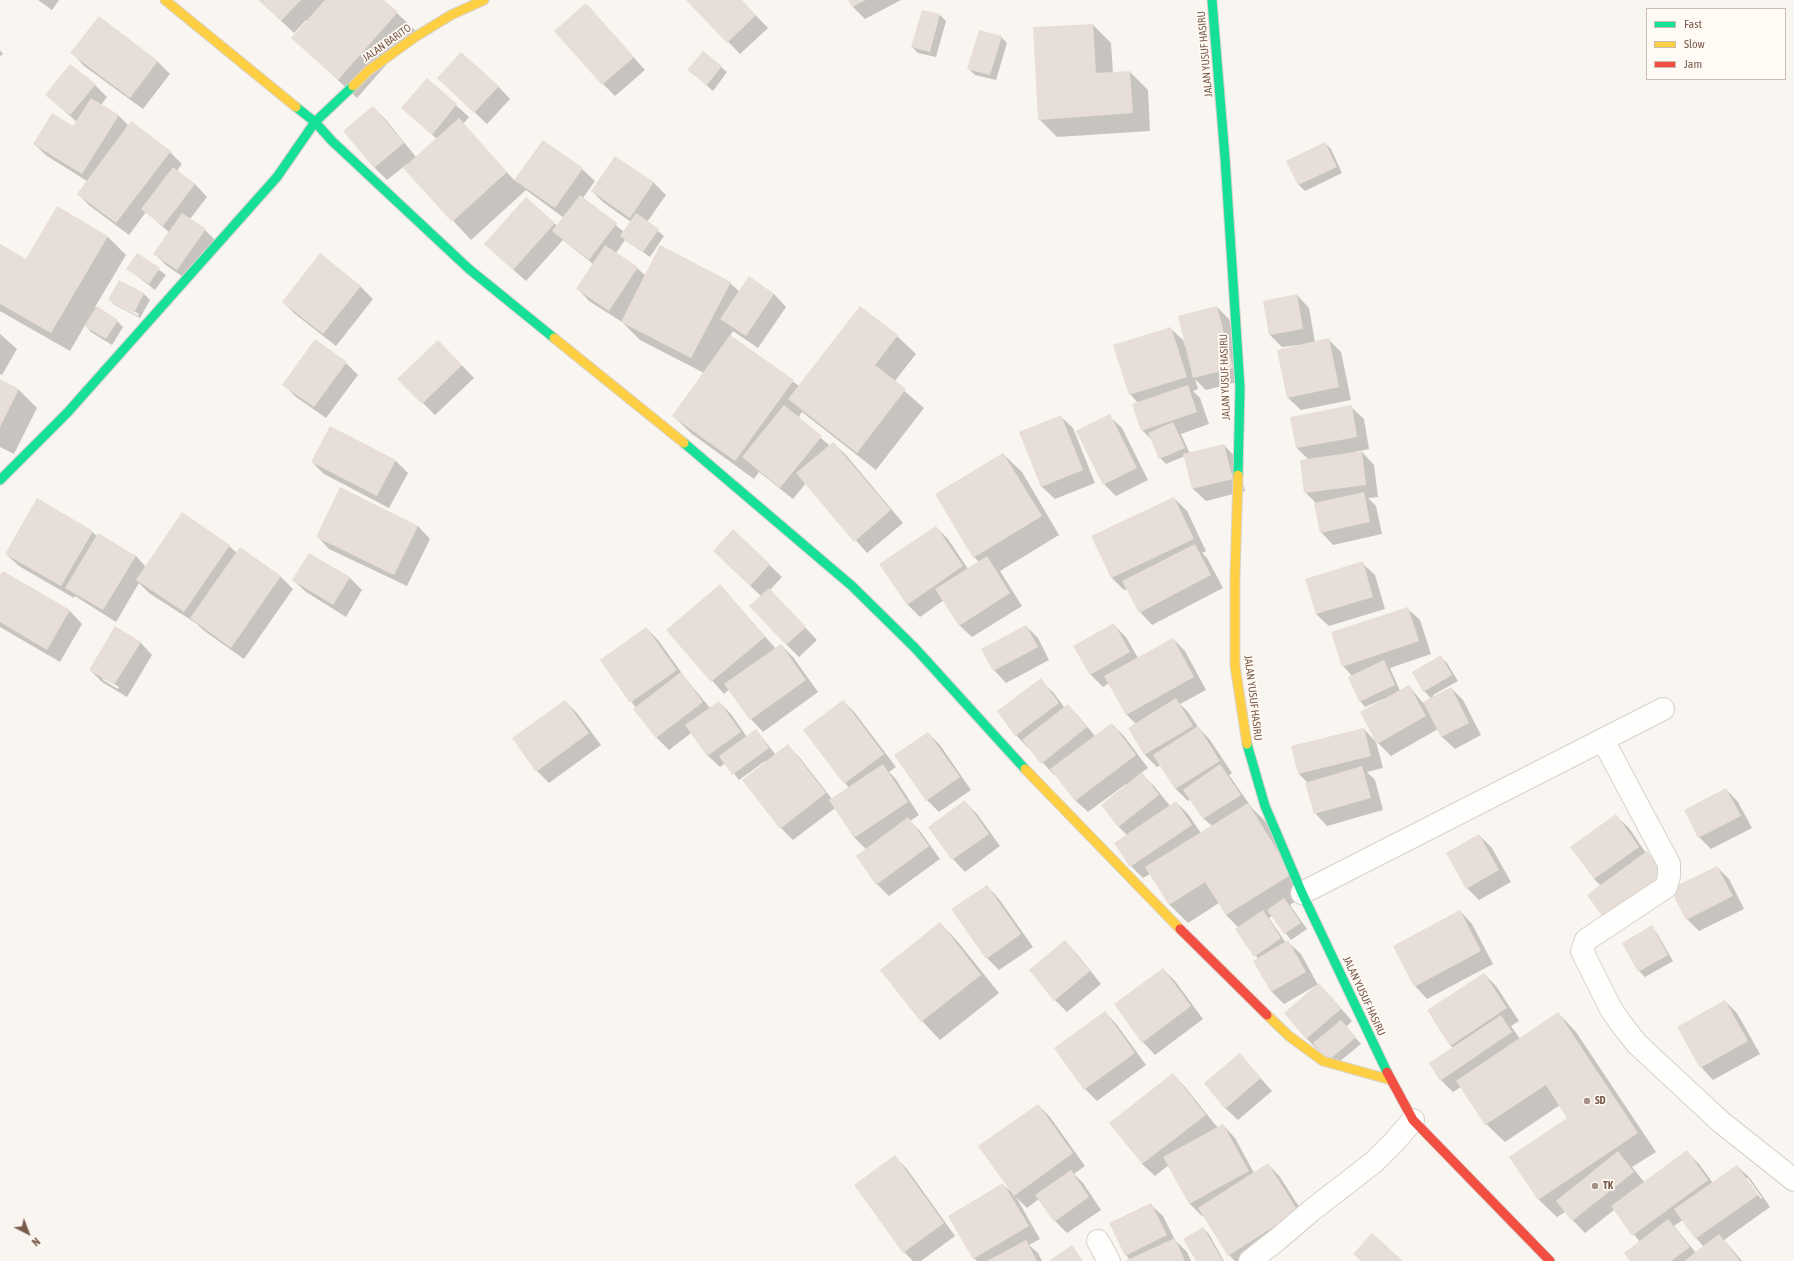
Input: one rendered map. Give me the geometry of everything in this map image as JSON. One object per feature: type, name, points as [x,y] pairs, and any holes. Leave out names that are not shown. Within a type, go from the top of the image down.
[{"type":"street","points":[[165,0],[315,122],[332,141],[469,269],[715,469],[852,586],[915,648],[1011,755],[1071,818],[1153,902],[1289,1036],[1323,1061],[1391,1080]]},
{"type":"street","name":"JALAN BARITO","points":[[0,480],[67,413],[277,177],[315,122],[368,71],[415,37],[445,19],[484,0]]},
{"type":"street","name":"JALAN YUSUF HASIRU","points":[[1212,0],[1225,158],[1240,388],[1235,577],[1235,666],[1248,751],[1265,806],[1302,893],[1391,1080],[1413,1120],[1543,1259]]},
{"type":"street","points":[[1302,893],[1663,709]]},
{"type":"street","points":[[1603,740],[1669,864],[1669,876],[1666,887],[1586,940],[1582,951],[1611,1008],[1622,1026],[1637,1044],[1721,1122],[1794,1180]]},
{"type":"street","points":[[1250,1261],[1374,1162],[1396,1141],[1413,1120]]},
{"type":"street","points":[[1098,1241],[1109,1261]]},
{"type":"building","points":[[258,0],[301,0],[281,21]]},
{"type":"building","points":[[325,0],[384,0],[398,12],[338,80],[291,38]]},
{"type":"building","points":[[686,0],[742,0],[756,15],[727,43]]},
{"type":"building","points":[[848,0],[866,0],[852,7]]},
{"type":"building","points":[[586,3],[634,57],[602,85],[554,31]]},
{"type":"building","points":[[922,10],[940,14],[930,52],[911,47]]},
{"type":"building","points":[[99,16],[158,61],[130,98],[70,53]]},
{"type":"building","points":[[1093,24],[1096,73],[1130,71],[1133,113],[1038,120],[1033,27]]},
{"type":"building","points":[[979,30],[1002,36],[990,75],[967,69]]},
{"type":"building","points":[[703,51],[722,66],[707,85],[687,70]]},
{"type":"building","points":[[461,52],[499,86],[474,113],[437,78]]},
{"type":"building","points":[[70,64],[96,84],[70,115],[45,95]]},
{"type":"building","points":[[427,78],[457,104],[432,135],[401,108]]},
{"type":"building","points":[[91,98],[119,115],[82,174],[33,144],[52,113],[73,126]]},
{"type":"building","points":[[373,106],[404,143],[374,168],[343,131]]},
{"type":"building","points":[[459,118],[507,172],[452,222],[403,168]]},
{"type":"building","points":[[131,121],[171,151],[116,223],[77,194]]},
{"type":"building","points":[[543,140],[583,168],[555,208],[514,180]]},
{"type":"building","points":[[1325,142],[1337,167],[1298,185],[1286,161]]},
{"type":"building","points":[[615,156],[654,182],[630,218],[591,191]]},
{"type":"building","points":[[173,167],[195,184],[163,226],[141,209]]},
{"type":"building","points":[[580,195],[617,223],[589,260],[552,231]]},
{"type":"building","points":[[526,197],[555,223],[513,270],[484,244]]},
{"type":"building","points":[[57,206],[108,236],[51,333],[0,304],[0,244],[26,259]]},
{"type":"building","points":[[182,213],[206,229],[177,270],[153,254]]},
{"type":"building","points":[[636,213],[659,229],[643,252],[620,236]]},
{"type":"building","points":[[605,245],[638,267],[609,311],[576,289]]},
{"type":"building","points":[[660,245],[731,282],[691,358],[621,322]]},
{"type":"building","points":[[137,253],[160,268],[149,284],[126,269]]},
{"type":"building","points":[[320,253],[361,286],[323,334],[282,302]]},
{"type":"building","points":[[749,276],[774,294],[746,336],[720,319]]},
{"type":"building","points":[[119,280],[144,293],[134,313],[108,300]]},
{"type":"building","points":[[1297,294],[1303,329],[1269,335],[1263,301]]},
{"type":"building","points":[[97,306],[118,320],[106,339],[84,326]]},
{"type":"building","points":[[860,306],[898,335],[875,365],[906,389],[857,453],[788,399]]},
{"type":"building","points":[[1217,306],[1233,368],[1193,378],[1178,316]]},
{"type":"building","points":[[1171,327],[1187,377],[1129,395],[1113,345]]},
{"type":"building","points":[[730,335],[794,380],[735,461],[672,416]]},
{"type":"building","points":[[1329,338],[1339,387],[1287,398],[1277,350]]},
{"type":"building","points":[[315,339],[347,362],[314,407],[282,385]]},
{"type":"building","points":[[438,340],[462,365],[422,404],[397,379]]},
{"type":"building","points":[[0,379],[19,389],[0,427]]},
{"type":"building","points":[[1188,385],[1197,412],[1141,431],[1132,404]]},
{"type":"building","points":[[784,405],[822,436],[780,488],[742,457]]},
{"type":"building","points":[[1352,405],[1357,437],[1296,448],[1290,417]]},
{"type":"building","points":[[1110,414],[1137,468],[1103,485],[1076,431]]},
{"type":"building","points":[[1061,415],[1083,470],[1041,487],[1019,432]]},
{"type":"building","points":[[1173,422],[1185,448],[1159,459],[1148,433]]},
{"type":"building","points":[[330,426],[396,460],[377,496],[311,462]]},
{"type":"building","points":[[833,442],[891,510],[854,542],[796,473]]},
{"type":"building","points":[[1224,444],[1233,479],[1192,489],[1183,454]]},
{"type":"building","points":[[1362,451],[1366,485],[1304,493],[1300,460]]},
{"type":"building","points":[[1003,453],[1042,516],[973,558],[935,494]]},
{"type":"building","points":[[340,487],[418,526],[394,575],[316,537]]},
{"type":"building","points":[[1364,492],[1370,522],[1320,533],[1314,503]]},
{"type":"building","points":[[1174,497],[1194,539],[1111,578],[1091,536]]},
{"type":"building","points":[[37,498],[93,531],[61,586],[5,554]]},
{"type":"building","points":[[182,512],[230,545],[184,612],[136,580]]},
{"type":"building","points":[[936,526],[963,566],[907,605],[879,564]]},
{"type":"building","points":[[733,529],[770,564],[750,586],[713,551]]},
{"type":"building","points":[[98,533],[136,556],[103,610],[65,588]]},
{"type":"building","points":[[1195,544],[1211,575],[1139,613],[1122,581]]},
{"type":"building","points":[[240,547],[281,576],[231,648],[190,618]]},
{"type":"building","points":[[309,553],[350,577],[333,605],[292,580]]},
{"type":"building","points":[[987,556],[1010,593],[959,626],[935,589]]},
{"type":"building","points":[[1363,561],[1373,597],[1316,614],[1305,579]]},
{"type":"building","points":[[3,571],[70,610],[47,650],[0,622],[0,575]]},
{"type":"building","points":[[720,584],[765,637],[711,682],[666,630]]},
{"type":"building","points":[[769,588],[806,627],[786,645],[749,606]]},
{"type":"building","points":[[1408,607],[1419,641],[1342,667],[1331,632]]},
{"type":"building","points":[[1114,623],[1130,652],[1090,675],[1073,646]]},
{"type":"building","points":[[1026,625],[1038,647],[993,671],[981,649]]},
{"type":"building","points":[[115,626],[141,642],[114,685],[89,670]]},
{"type":"building","points":[[646,627],[677,670],[630,703],[600,660]]},
{"type":"building","points":[[1173,638],[1194,677],[1126,715],[1104,676]]},
{"type":"building","points":[[781,644],[806,680],[750,720],[724,684]]},
{"type":"building","points":[[1441,655],[1452,675],[1423,692],[1412,672]]},
{"type":"building","points":[[1384,660],[1395,685],[1359,702],[1348,677]]},
{"type":"building","points":[[681,672],[703,702],[656,738],[633,709]]},
{"type":"building","points":[[1041,678],[1059,703],[1015,736],[997,711]]},
{"type":"building","points":[[1409,685],[1426,716],[1377,744],[1360,712]]},
{"type":"building","points":[[1451,687],[1469,723],[1441,737],[1423,702]]},
{"type":"building","points":[[1176,698],[1193,726],[1144,755],[1128,728]]},
{"type":"building","points":[[565,700],[589,733],[536,772],[512,738]]},
{"type":"building","points":[[843,700],[884,754],[844,784],[803,730]]},
{"type":"building","points":[[719,701],[741,732],[707,756],[685,725]]},
{"type":"building","points":[[1068,704],[1087,727],[1041,764],[1022,740]]},
{"type":"building","points":[[1112,723],[1136,755],[1075,801],[1050,769]]},
{"type":"building","points":[[1198,726],[1220,761],[1175,789],[1153,755]]},
{"type":"building","points":[[1364,728],[1371,756],[1298,774],[1291,746]]},
{"type":"building","points":[[756,729],[769,748],[732,775],[719,756]]},
{"type":"building","points":[[928,732],[960,777],[926,801],[894,755]]},
{"type":"building","points":[[788,744],[826,793],[780,829],[742,780]]},
{"type":"building","points":[[883,764],[908,802],[854,838],[829,800]]},
{"type":"building","points":[[1220,764],[1241,795],[1203,819],[1183,790]]},
{"type":"building","points":[[1362,766],[1371,798],[1314,814],[1305,783]]},
{"type":"building","points":[[1142,772],[1159,795],[1118,827],[1101,805]]},
{"type":"building","points":[[1726,788],[1741,816],[1698,838],[1684,810]]},
{"type":"building","points":[[965,800],[989,834],[952,860],[928,827]]},
{"type":"building","points":[[1176,801],[1192,825],[1130,867],[1114,843]]},
{"type":"building","points":[[1248,803],[1292,874],[1226,915],[1205,882],[1169,905],[1145,867]]},
{"type":"building","points":[[1616,814],[1639,847],[1594,879],[1570,847]]},
{"type":"building","points":[[908,817],[929,846],[876,885],[856,856]]},
{"type":"building","points":[[1479,834],[1499,870],[1466,889],[1446,853]]},
{"type":"building","points":[[1647,851],[1665,876],[1605,920],[1587,895]]},
{"type":"building","points":[[1717,866],[1733,896],[1686,920],[1670,889]]},
{"type":"building","points":[[987,885],[1021,934],[986,959],[951,909]]},
{"type":"building","points":[[1284,898],[1301,923],[1284,934],[1267,910]]},
{"type":"building","points":[[1263,910],[1281,938],[1254,957],[1235,929]]},
{"type":"building","points":[[1460,910],[1481,951],[1414,987],[1393,946]]},
{"type":"building","points":[[940,922],[981,975],[921,1022],[880,970]]},
{"type":"building","points":[[1652,925],[1668,955],[1638,972],[1622,943]]},
{"type":"building","points":[[1065,940],[1090,971],[1054,1001],[1029,970]]},
{"type":"building","points":[[1288,940],[1306,972],[1271,992],[1253,961]]},
{"type":"building","points":[[1163,968],[1191,1006],[1142,1043],[1114,1004]]},
{"type":"building","points":[[1484,973],[1507,1008],[1450,1046],[1427,1010]]},
{"type":"building","points":[[1319,983],[1341,1009],[1306,1039],[1284,1013]]},
{"type":"building","points":[[1725,1000],[1748,1041],[1700,1068],[1677,1027]]},
{"type":"building","points":[[1105,1011],[1135,1053],[1084,1090],[1054,1048]]},
{"type":"building","name":"SD","points":[[1558,1012],[1638,1133],[1538,1200],[1509,1157],[1567,1118],[1546,1085],[1485,1125],[1456,1081]]},
{"type":"building","points":[[1501,1015],[1512,1032],[1440,1081],[1429,1063]]},
{"type":"building","points":[[1341,1020],[1356,1037],[1328,1061],[1313,1043]]},
{"type":"building","points":[[1240,1053],[1261,1078],[1225,1109],[1204,1083]]},
{"type":"building","points":[[1173,1073],[1206,1115],[1142,1164],[1109,1123]]},
{"type":"building","points":[[1038,1104],[1073,1153],[1014,1196],[978,1146]]},
{"type":"building","points":[[1223,1124],[1249,1171],[1189,1204],[1163,1157]]},
{"type":"building","points":[[1687,1150],[1708,1180],[1632,1236],[1611,1206]]},
{"type":"building","name":"TK","points":[[1618,1151],[1634,1172],[1572,1221],[1556,1201]]},
{"type":"building","points":[[895,1155],[944,1223],[903,1253],[854,1185]]},
{"type":"building","points":[[1268,1163],[1298,1211],[1228,1256],[1198,1208]]},
{"type":"building","points":[[1737,1165],[1758,1195],[1695,1239],[1674,1209]]},
{"type":"building","points":[[1071,1170],[1089,1197],[1054,1222],[1035,1195]]},
{"type":"building","points":[[1003,1183],[1029,1226],[973,1259],[948,1216]]},
{"type":"building","points":[[1151,1203],[1167,1235],[1125,1256],[1109,1223]]},
{"type":"building","points":[[1668,1219],[1690,1247],[1671,1261],[1630,1261],[1624,1253]]},
{"type":"building","points":[[1203,1227],[1223,1261],[1196,1261],[1183,1239]]},
{"type":"building","points":[[1372,1233],[1403,1261],[1361,1261],[1353,1254]]},
{"type":"building","points":[[1719,1234],[1740,1261],[1684,1261]]},
{"type":"building","points":[[1175,1238],[1185,1261],[1125,1261]]},
{"type":"building","points":[[1026,1240],[1037,1261],[987,1261]]},
{"type":"building","points":[[1072,1245],[1083,1261],[1049,1261]]},
{"type":"traffic: fast","points":[[1212,0],[1225,158],[1240,388],[1238,475]]},
{"type":"traffic: fast","points":[[0,480],[67,413],[277,177],[315,122],[353,86]]},
{"type":"traffic: fast","points":[[296,107],[315,122],[332,141],[469,269],[554,338]]},
{"type":"traffic: fast","points":[[684,443],[852,586],[915,648],[1025,769]]},
{"type":"traffic: fast","points":[[1247,744],[1265,806],[1302,893],[1387,1072]]},
{"type":"traffic: slow","points":[[165,0],[296,107]]},
{"type":"traffic: slow","points":[[353,86],[368,71],[415,37],[451,15],[484,0]]},
{"type":"traffic: slow","points":[[554,338],[684,443]]},
{"type":"traffic: slow","points":[[1238,475],[1235,577],[1235,666],[1247,744]]},
{"type":"traffic: slow","points":[[1025,769],[1180,929]]},
{"type":"traffic: slow","points":[[1267,1015],[1289,1036],[1323,1061],[1391,1080]]},
{"type":"traffic: jam","points":[[1180,929],[1267,1015]]},
{"type":"traffic: jam","points":[[1387,1072],[1413,1120],[1550,1261]]},
{"type":"place","name":"SD","points":[[1587,1101]]},
{"type":"place","name":"TK","points":[[1595,1186]]}]
